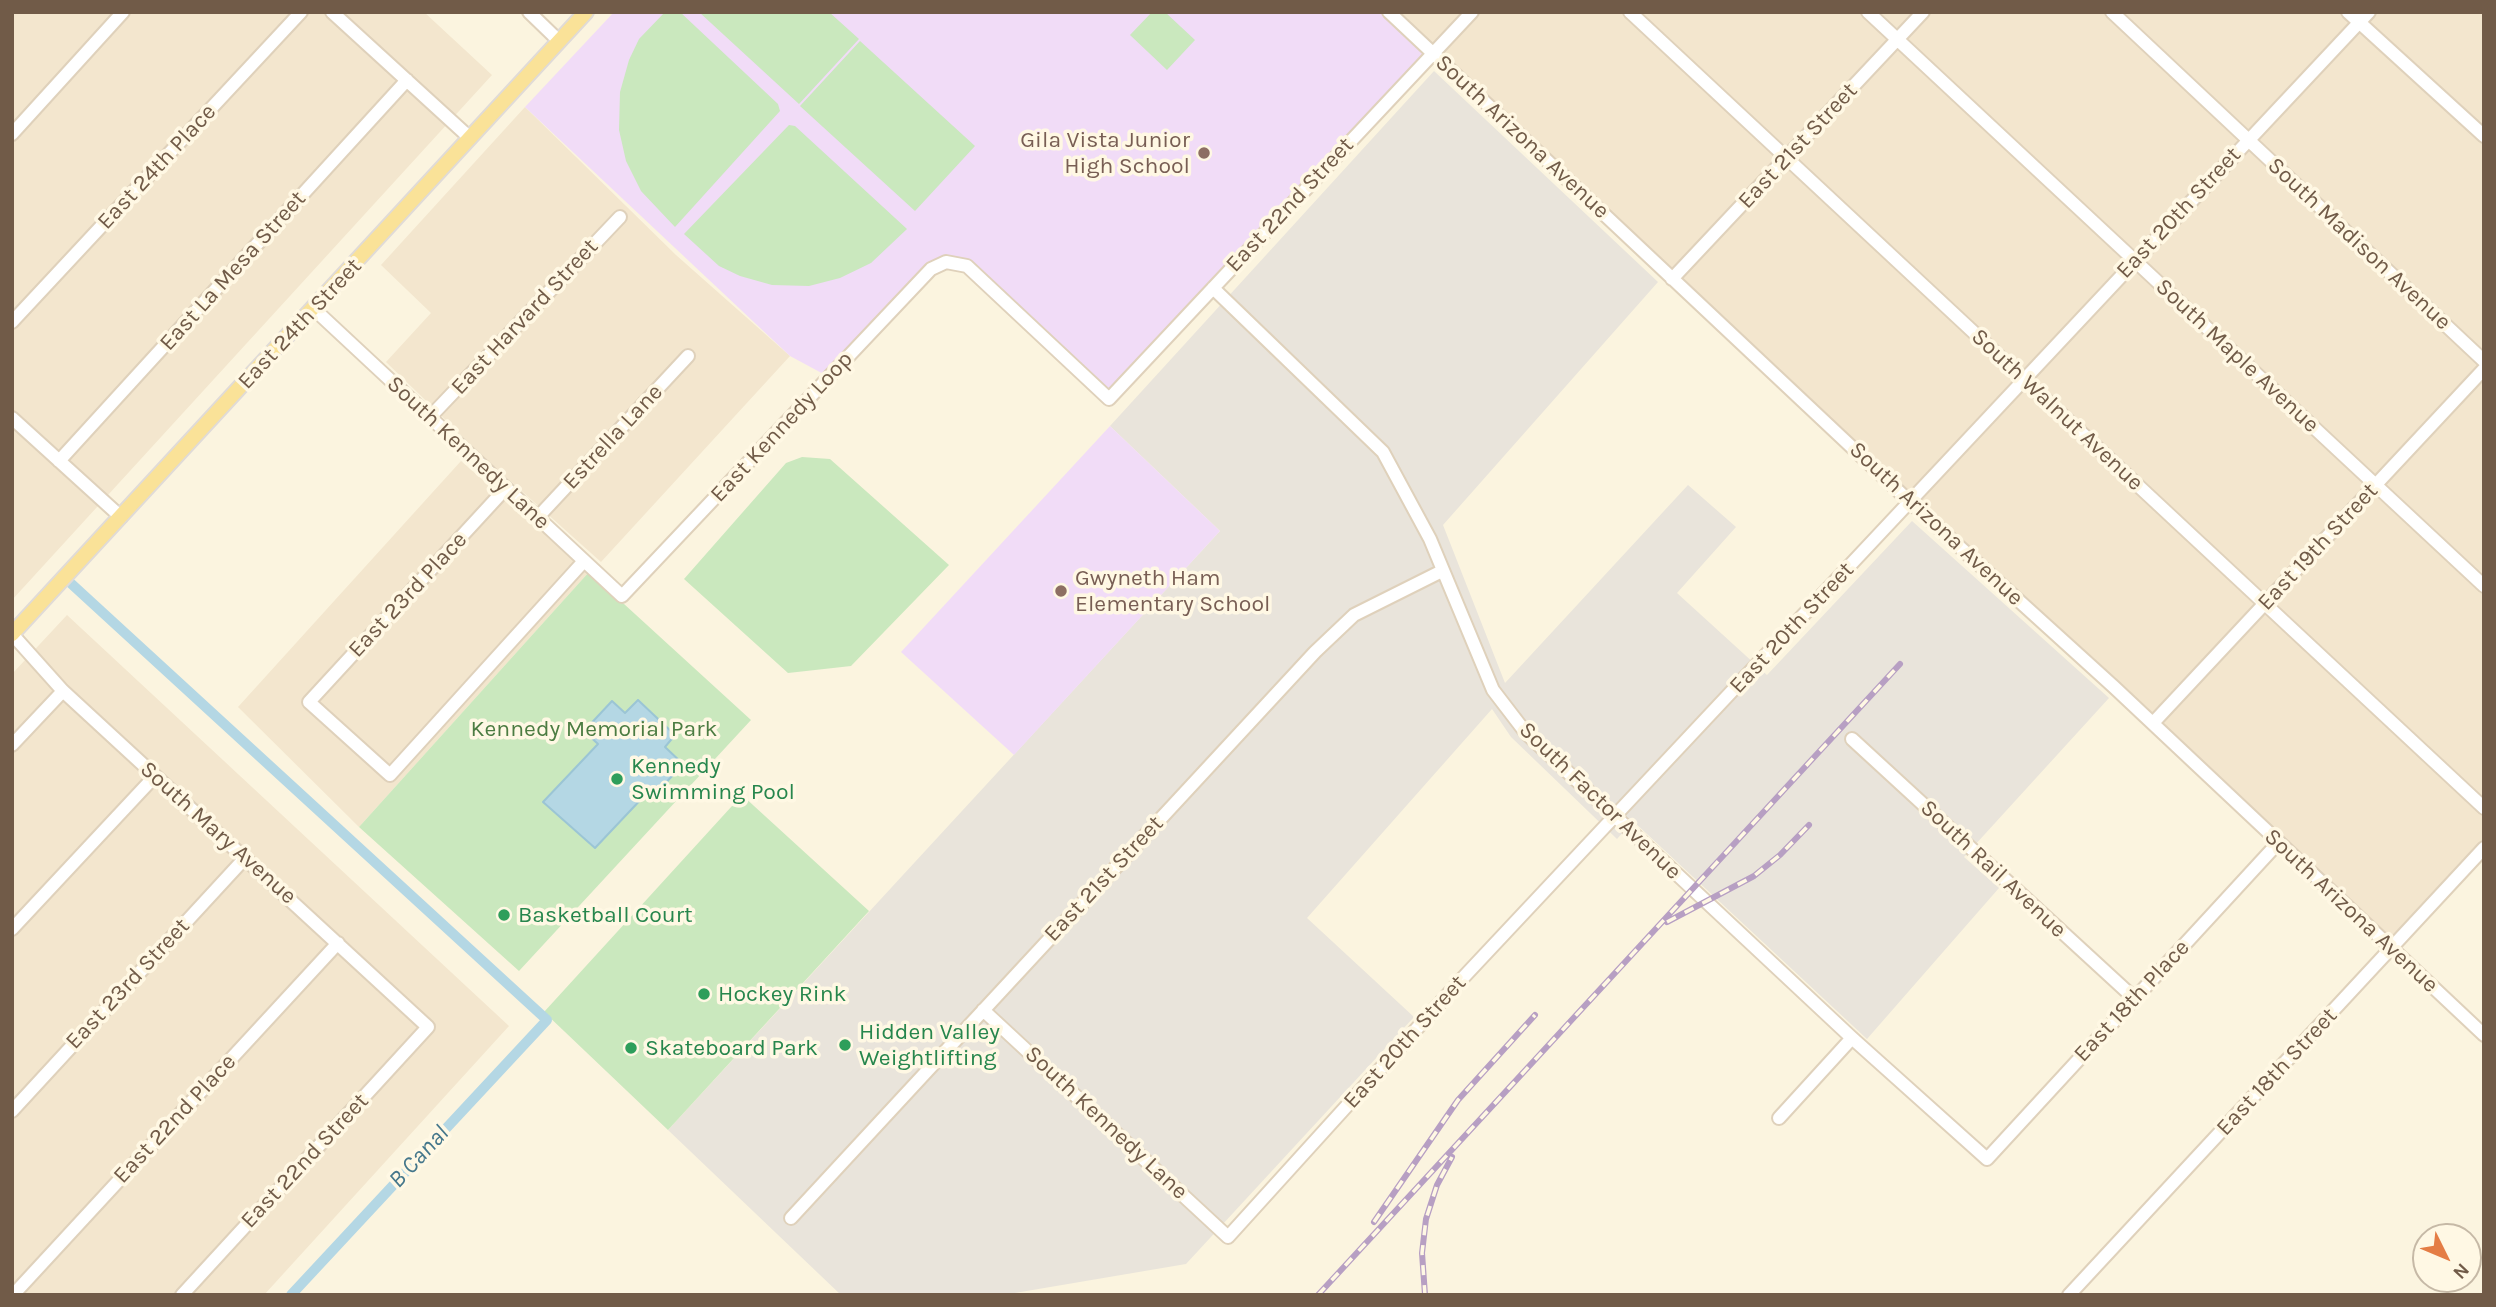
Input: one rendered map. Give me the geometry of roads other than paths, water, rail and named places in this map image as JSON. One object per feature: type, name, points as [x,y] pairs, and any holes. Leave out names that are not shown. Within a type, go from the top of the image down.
[{"type":"main road","name":"East 24th Street","points":[[12,634],[586,12]]},
{"type":"street","points":[[12,134],[123,12]]},
{"type":"street","name":"East 24th Place","points":[[12,322],[301,12]]},
{"type":"street","points":[[332,12],[470,138]]},
{"type":"street","points":[[529,12],[559,41]]},
{"type":"street","name":"South Arizona Avenue","points":[[1389,12],[1909,501],[2153,723],[2484,1035]]},
{"type":"street","name":"East 22nd Street","points":[[946,262],[967,266],[1109,399],[1472,12]]},
{"type":"street","name":"South Walnut Avenue","points":[[1630,12],[2484,808]]},
{"type":"street","name":"South Maple Avenue","points":[[1868,12],[2484,586]]},
{"type":"street","name":"East 21st Street","points":[[1672,279],[1923,12]]},
{"type":"street","name":"South Madison Avenue","points":[[2112,12],[2484,361]]},
{"type":"street","points":[[2348,12],[2484,136]]},
{"type":"street","name":"East 20th Street","points":[[1228,1237],[1460,981],[2368,12]]},
{"type":"street","name":"East La Mesa Street","points":[[59,461],[407,80]]},
{"type":"street","name":"East Harvard Street","points":[[430,417],[620,217]]},
{"type":"street","name":"East Kennedy Loop","points":[[622,596],[931,269],[946,262]]},
{"type":"street","name":"South Factor Avenue","points":[[1213,288],[1383,452],[1430,539],[1493,690],[1526,733],[1852,1038],[1986,1159]]},
{"type":"street","name":"South Kennedy Lane","points":[[314,309],[622,596]]},
{"type":"street","name":"Estrella Lane","points":[[538,517],[688,356]]},
{"type":"street","name":"East 19th Street","points":[[2153,723],[2484,369]]},
{"type":"street","points":[[12,418],[121,517]]},
{"type":"street","name":"East 23rd Place","points":[[506,488],[309,702],[390,775],[584,561]]},
{"type":"street","name":"East 21st Street","points":[[791,1218],[1354,615],[1442,572]]},
{"type":"street","name":"South Mary Avenue","points":[[12,634],[63,691],[428,1027]]},
{"type":"street","points":[[12,745],[63,691]]},
{"type":"street","name":"South Rail Avenue","points":[[1852,739],[2134,998]]},
{"type":"street","points":[[12,929],[155,776]]},
{"type":"street","name":"East 18th Place","points":[[1986,1159],[2278,843]]},
{"type":"street","name":"East 18th Street","points":[[2069,1295],[2484,848]]},
{"type":"street","name":"East 23rd Street","points":[[12,1111],[244,858]]},
{"type":"street","name":"East 22nd Place","points":[[13,1295],[338,943]]},
{"type":"street","name":"South Kennedy Lane","points":[[983,1010],[1228,1237]]},
{"type":"street","name":"East 22nd Street","points":[[182,1295],[428,1027]]},
{"type":"street","points":[[1779,1118],[1852,1038]]},
{"type":"water","name":"Kennedy Swimming Pool","points":[[638,700],[675,735],[665,747],[683,764],[652,798],[646,794],[595,848],[543,802],[598,744],[584,731],[612,701],[625,713]]},
{"type":"waterway","name":"B Canal","points":[[65,578],[547,1020],[291,1295]]},
{"type":"railway","points":[[1318,1295],[1900,664]]},
{"type":"railway","points":[[1667,922],[1754,876],[1780,855],[1809,825]]},
{"type":"railway","points":[[1374,1222],[1458,1100],[1535,1015]]},
{"type":"railway","points":[[1425,1295],[1422,1253],[1426,1219],[1437,1185],[1452,1157]]},
{"type":"place","name":"Gila Vista Junior High School","points":[[1204,153]]},
{"type":"place","name":"Gwyneth Ham Elementary School","points":[[1061,591]]},
{"type":"place","name":"Kennedy Swimming Pool","points":[[617,779]]},
{"type":"place","name":"Basketball Court","points":[[504,915]]},
{"type":"place","name":"Hockey Rink","points":[[704,994]]},
{"type":"place","name":"Hidden Valley Weightlifting","points":[[845,1045]]},
{"type":"place","name":"Skateboard Park","points":[[631,1048]]},
{"type":"park label","name":"Kennedy Memorial Park","points":[[594,729]]}]
